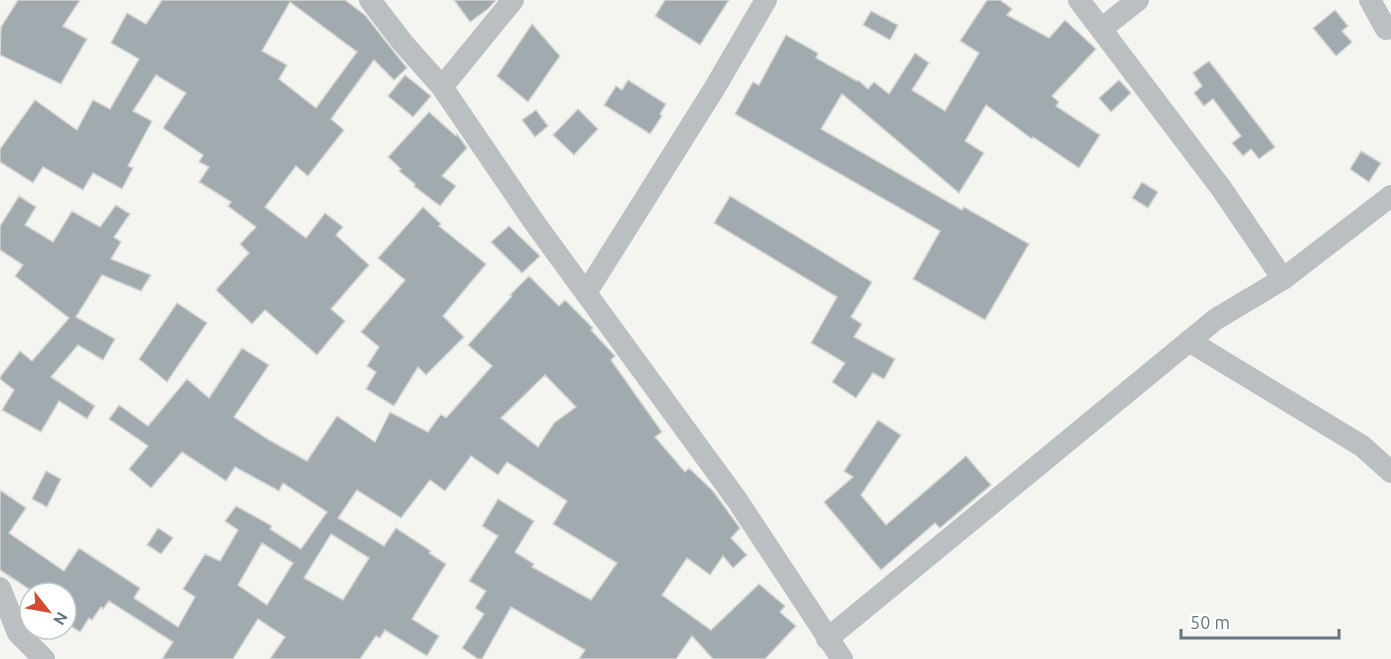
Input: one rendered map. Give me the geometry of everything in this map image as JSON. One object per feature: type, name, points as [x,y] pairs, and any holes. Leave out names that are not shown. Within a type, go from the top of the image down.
[{"type":"street","points":[[370,0],[403,43],[442,87],[534,222],[737,500],[842,659]]},
{"type":"street","points":[[442,87],[513,0]]},
{"type":"street","points":[[586,293],[714,89],[766,0]]},
{"type":"street","points":[[1079,0],[1221,188],[1283,279]]},
{"type":"street","points":[[1101,28],[1138,0]]},
{"type":"street","points":[[1370,0],[1386,29],[1391,28]]},
{"type":"street","points":[[827,639],[1216,319],[1283,279],[1391,196]]},
{"type":"street","points":[[1189,341],[1362,446],[1391,472]]},
{"type":"street","points":[[0,588],[18,633],[44,659]]},
{"type":"building","points":[[18,0],[80,0],[63,26],[87,39],[61,84],[0,55],[1,27]]},
{"type":"building","points":[[162,0],[345,0],[365,15],[407,68],[394,80],[374,60],[331,119],[344,130],[308,176],[296,166],[265,207],[306,238],[325,213],[343,227],[336,235],[369,265],[331,309],[345,321],[317,355],[265,310],[252,324],[216,290],[249,253],[240,244],[256,227],[228,206],[231,202],[199,182],[209,167],[199,162],[203,155],[163,128],[186,93],[156,75],[133,111],[152,121],[128,166],[133,168],[122,189],[93,173],[83,190],[43,167],[33,183],[0,162],[0,149],[35,100],[77,130],[93,100],[110,109],[139,59],[111,43],[127,13],[146,24]],"holes":[[[290,2],[357,52],[316,108],[279,79],[287,65],[262,51]]]},
{"type":"building","points":[[454,0],[496,0],[470,22]]},
{"type":"building","points":[[665,0],[729,0],[700,45],[655,16]]},
{"type":"building","points":[[987,0],[1000,0],[1012,9],[1007,15],[1049,38],[1065,20],[1096,49],[1052,96],[1059,102],[1056,106],[1100,135],[1079,168],[1033,137],[1032,139],[986,105],[965,141],[984,153],[959,193],[842,94],[821,129],[962,210],[964,207],[1029,244],[985,320],[913,279],[940,231],[735,114],[753,82],[759,85],[786,35],[818,53],[816,58],[858,80],[868,89],[874,82],[889,94],[915,53],[929,63],[912,90],[945,111],[979,53],[960,41]]},
{"type":"building","points":[[1335,10],[1348,26],[1342,31],[1352,42],[1336,56],[1313,28]]},
{"type":"building","points":[[871,11],[898,25],[890,40],[863,25]]},
{"type":"building","points":[[532,24],[560,56],[528,102],[497,76]]},
{"type":"building","points":[[1209,61],[1275,147],[1259,159],[1251,149],[1243,156],[1232,143],[1241,136],[1213,99],[1204,106],[1194,93],[1202,86],[1193,73]]},
{"type":"building","points":[[405,75],[431,96],[413,117],[388,96]]},
{"type":"building","points":[[628,80],[666,104],[660,114],[662,116],[650,134],[604,105],[616,86],[622,90]]},
{"type":"building","points":[[1119,80],[1131,93],[1111,112],[1099,98]]},
{"type":"building","points":[[578,109],[598,129],[574,155],[553,135]]},
{"type":"building","points":[[536,110],[548,126],[535,137],[522,120]]},
{"type":"building","points":[[429,112],[456,136],[457,134],[467,148],[442,176],[456,186],[440,206],[414,186],[415,184],[399,171],[401,169],[388,157]]},
{"type":"building","points":[[1361,151],[1381,163],[1369,182],[1350,169]]},
{"type":"building","points":[[1142,182],[1158,192],[1148,208],[1132,198]]},
{"type":"building","points":[[19,196],[36,207],[25,225],[53,242],[72,211],[100,227],[116,205],[130,214],[114,237],[121,242],[111,259],[151,275],[141,291],[102,275],[76,317],[115,339],[103,360],[78,345],[51,377],[95,406],[87,419],[59,401],[41,432],[2,410],[14,390],[0,377],[20,351],[32,361],[69,318],[15,276],[23,265],[0,250],[0,226]]},
{"type":"building","points":[[730,196],[872,282],[851,317],[862,324],[854,337],[895,359],[884,379],[873,373],[856,398],[832,382],[845,363],[811,343],[837,297],[714,223]]},
{"type":"building","points":[[423,207],[441,224],[439,226],[486,264],[443,316],[464,337],[426,375],[418,367],[394,406],[366,389],[376,372],[367,366],[379,347],[361,332],[405,280],[378,258]]},
{"type":"building","points":[[509,226],[540,256],[522,273],[491,242]]},
{"type":"building","points":[[529,276],[559,306],[565,300],[593,328],[591,330],[615,356],[611,360],[662,432],[655,437],[685,472],[689,468],[713,491],[740,528],[731,538],[747,555],[733,568],[723,556],[710,575],[687,558],[662,595],[711,630],[759,584],[785,606],[780,612],[796,626],[765,659],[713,659],[692,636],[676,659],[579,659],[585,650],[511,607],[482,659],[478,659],[462,648],[484,614],[475,608],[486,591],[469,581],[498,536],[482,526],[498,499],[534,521],[515,552],[534,564],[532,567],[591,600],[617,563],[553,524],[567,501],[507,462],[498,475],[471,456],[445,491],[430,480],[401,518],[357,490],[338,518],[384,546],[396,528],[446,564],[412,619],[439,636],[427,656],[385,630],[380,638],[376,636],[360,659],[270,659],[285,637],[258,619],[233,659],[162,659],[173,642],[109,601],[103,609],[101,607],[92,620],[89,618],[80,632],[78,631],[78,581],[18,582],[0,570],[0,490],[26,508],[9,533],[64,571],[79,548],[140,588],[134,598],[178,627],[195,597],[183,589],[205,554],[220,561],[238,530],[225,521],[236,506],[272,526],[270,529],[301,549],[327,512],[283,483],[279,491],[235,467],[226,481],[182,452],[151,488],[129,469],[148,446],[109,419],[119,405],[148,426],[187,379],[209,398],[242,348],[269,365],[234,417],[307,461],[337,416],[375,442],[390,412],[428,432],[441,414],[446,418],[492,366],[468,345],[512,296],[510,295]],"holes":[[[545,375],[576,407],[554,423],[538,447],[501,418]],[[331,534],[369,558],[343,600],[304,578]],[[262,543],[293,563],[267,605],[238,585]]]},
{"type":"building","points":[[177,303],[207,323],[167,382],[139,359]]},
{"type":"building","points":[[878,420],[901,435],[861,495],[886,525],[966,456],[991,485],[940,528],[935,523],[881,570],[824,502],[853,477],[844,471]]},
{"type":"building","points":[[46,471],[61,479],[47,507],[32,499]]},
{"type":"building","points":[[158,528],[173,538],[161,554],[147,545]]}]
